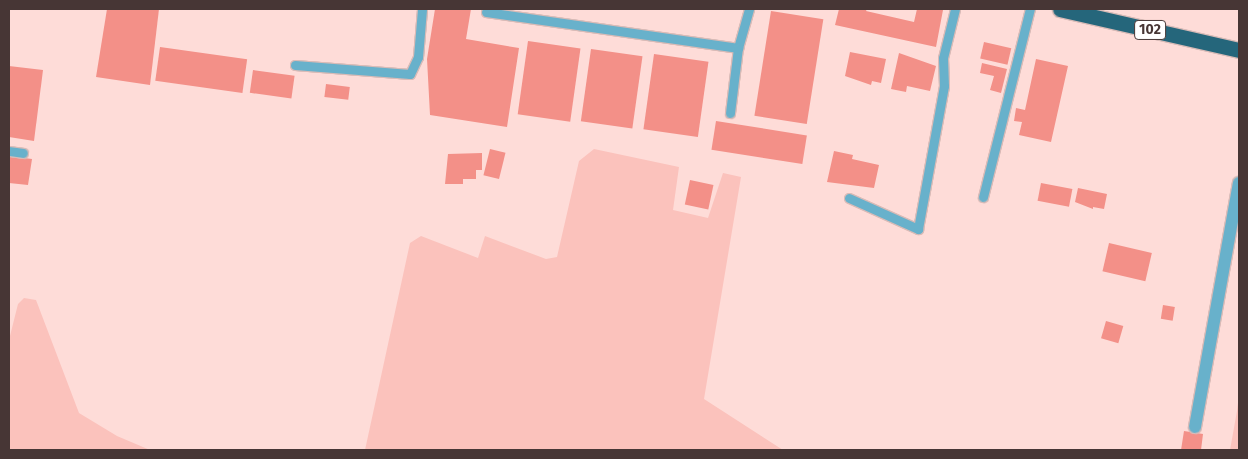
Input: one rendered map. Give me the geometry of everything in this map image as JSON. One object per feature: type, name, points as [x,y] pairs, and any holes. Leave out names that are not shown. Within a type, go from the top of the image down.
[{"type":"highway","name":"102","points":[[1060,9],[1239,50]]},
{"type":"street","points":[[1195,427],[1239,183]]},
{"type":"lane","points":[[295,65],[410,74],[418,57],[422,9]]},
{"type":"lane","points":[[730,112],[738,48],[749,9]]},
{"type":"lane","points":[[849,198],[918,229],[944,86],[943,58],[955,9]]},
{"type":"lane","points":[[983,197],[1030,9]]},
{"type":"lane","points":[[486,12],[738,48]]},
{"type":"lane","points":[[9,151],[23,153]]},
{"type":"shaded area","points":[[594,149],[679,167],[673,210],[708,218],[723,173],[741,177],[704,399],[783,450],[365,450],[410,243],[421,236],[478,258],[485,236],[546,259],[557,257],[579,161]]},
{"type":"shaded area","points":[[24,298],[36,300],[79,413],[117,436],[150,450],[9,450],[9,340],[18,304]]},
{"type":"shaded area","points":[[1239,394],[1239,450],[1230,450],[1237,411]]},
{"type":"building","points":[[107,9],[159,9],[150,85],[96,77]]},
{"type":"building","points":[[435,9],[471,9],[466,39],[519,48],[507,127],[430,115],[427,59]]},
{"type":"building","points":[[839,9],[867,9],[866,11],[914,22],[917,9],[943,10],[936,47],[835,25]]},
{"type":"building","points":[[771,11],[823,19],[807,124],[754,116]]},
{"type":"building","points":[[528,41],[580,48],[570,122],[518,114]]},
{"type":"building","points":[[984,42],[1011,48],[1007,65],[980,59]]},
{"type":"building","points":[[160,47],[247,59],[242,93],[155,81]]},
{"type":"building","points":[[591,49],[642,56],[632,129],[581,121]]},
{"type":"building","points":[[850,52],[886,59],[881,83],[872,81],[871,85],[845,76]]},
{"type":"building","points":[[899,53],[936,66],[930,91],[907,86],[906,92],[891,89]]},
{"type":"building","points":[[654,54],[708,62],[698,137],[643,129]]},
{"type":"building","points":[[1036,59],[1068,66],[1051,142],[1019,135],[1022,122],[1014,121],[1016,108],[1025,110]]},
{"type":"building","points":[[982,63],[1007,69],[1001,93],[990,90],[994,76],[980,73]]},
{"type":"building","points":[[9,66],[43,70],[34,141],[9,137]]},
{"type":"building","points":[[253,70],[295,76],[291,99],[250,93]]},
{"type":"building","points":[[326,84],[350,87],[348,100],[324,97]]},
{"type":"building","points":[[716,121],[807,135],[802,164],[711,150]]},
{"type":"building","points":[[490,149],[506,153],[499,179],[483,175]]},
{"type":"building","points":[[834,151],[853,155],[852,159],[879,165],[874,188],[827,182]]},
{"type":"building","points":[[482,153],[482,170],[476,170],[476,179],[463,179],[463,184],[445,184],[448,154]]},
{"type":"building","points":[[9,156],[32,159],[28,185],[9,183]]},
{"type":"building","points":[[690,180],[713,185],[708,209],[685,204]]},
{"type":"building","points":[[1041,183],[1072,189],[1069,207],[1038,201]]},
{"type":"building","points":[[1078,188],[1107,194],[1104,209],[1093,207],[1093,209],[1075,202]]},
{"type":"building","points":[[1109,243],[1152,253],[1145,281],[1102,271]]},
{"type":"building","points":[[1163,305],[1175,307],[1173,321],[1161,319]]},
{"type":"building","points":[[1106,321],[1123,326],[1118,343],[1101,338]]},
{"type":"building","points":[[1184,431],[1203,434],[1201,450],[1181,450]]}]
